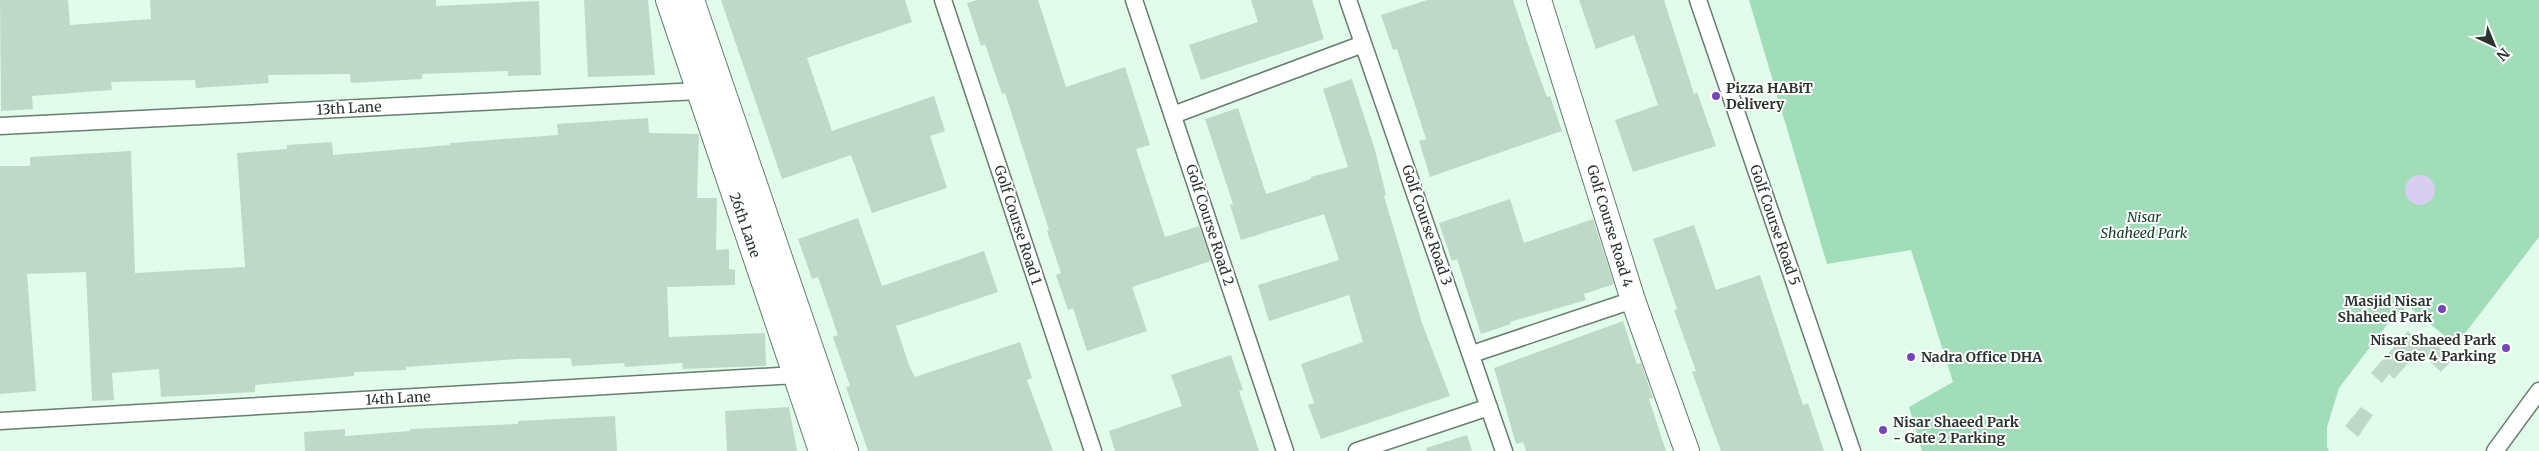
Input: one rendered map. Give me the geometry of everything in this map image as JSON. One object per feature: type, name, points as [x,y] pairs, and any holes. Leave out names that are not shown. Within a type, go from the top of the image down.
[{"type":"street","name":"26th Lane","points":[[668,0],[822,451]]},
{"type":"street","points":[[692,0],[846,451]]},
{"type":"street","name":"Golf Course Road 1","points":[[943,0],[1093,451]]},
{"type":"street","name":"Golf Course Road 2","points":[[1134,0],[1285,451]]},
{"type":"street","name":"Golf Course Road 3","points":[[1348,0],[1504,451]]},
{"type":"street","name":"Golf Course Road 4","points":[[1539,0],[1633,300],[1686,451]]},
{"type":"street","name":"Golf Course Road 5","points":[[1698,0],[1852,451]]},
{"type":"street","points":[[1173,115],[1363,44]]},
{"type":"street","name":"13th Lane","points":[[0,126],[699,91]]},
{"type":"street","points":[[1472,354],[1633,300]]},
{"type":"street","name":"14th Lane","points":[[0,421],[796,375]]},
{"type":"street","points":[[2494,451],[2539,391]]},
{"type":"street","points":[[1357,451],[1489,407]]},
{"type":"green space","name":"Nisar Shaheed Park","points":[[1749,0],[2539,0],[2539,237],[2456,345],[2408,306],[2389,322],[2339,388],[2327,427],[2327,447],[2329,451],[1922,451],[1909,407],[1953,382],[1911,250],[1827,264]]},
{"type":"shaded area","points":[[2420,175],[2431,179],[2435,190],[2431,201],[2420,205],[2409,201],[2405,190],[2409,179]]},
{"type":"building","points":[[0,0],[68,0],[70,25],[151,19],[150,0],[436,0],[436,6],[539,1],[541,75],[508,76],[508,71],[422,74],[422,79],[351,83],[350,74],[268,75],[269,83],[196,88],[195,80],[111,82],[112,90],[32,96],[33,109],[1,111]]},
{"type":"building","points":[[584,0],[648,0],[655,75],[588,77]]},
{"type":"building","points":[[721,0],[905,0],[912,22],[807,58],[832,131],[934,96],[945,131],[930,136],[947,188],[872,213],[851,155],[782,179]]},
{"type":"building","points":[[977,0],[1038,0],[1066,87],[1125,67],[1150,145],[1136,149],[1165,237],[1199,226],[1211,261],[1132,287],[1147,331],[1087,351],[1073,308],[1068,310],[1056,275],[1061,273],[1047,231],[1049,230],[1005,93],[1002,94],[985,44],[981,46],[967,3]]},
{"type":"building","points":[[1251,0],[1312,0],[1324,39],[1201,80],[1189,45],[1258,22]]},
{"type":"building","points":[[1427,0],[1513,0],[1547,97],[1550,96],[1562,131],[1430,177],[1419,141],[1426,139],[1397,49],[1393,50],[1381,15]]},
{"type":"building","points":[[1579,0],[1664,0],[1694,94],[1697,92],[1716,146],[1633,172],[1615,120],[1658,105],[1634,35],[1596,49]]},
{"type":"building","points":[[1352,79],[1375,150],[1386,195],[1384,196],[1422,323],[1450,396],[1321,439],[1308,405],[1314,403],[1301,364],[1363,342],[1349,295],[1269,321],[1258,285],[1339,260],[1324,214],[1241,240],[1230,205],[1233,204],[1205,119],[1238,108],[1266,194],[1311,179],[1311,177],[1348,167],[1323,89]]},
{"type":"building","points":[[648,118],[649,133],[699,134],[697,198],[717,198],[716,250],[729,249],[729,269],[735,270],[735,285],[667,287],[669,337],[765,333],[766,366],[683,369],[682,363],[625,367],[624,363],[572,366],[571,358],[517,359],[406,367],[406,370],[354,372],[354,376],[255,385],[255,392],[161,397],[159,369],[112,373],[114,400],[92,401],[86,272],[27,274],[36,391],[0,394],[0,166],[30,166],[30,157],[131,151],[135,273],[245,267],[237,153],[287,149],[287,145],[332,142],[333,155],[393,150],[450,145],[450,143],[558,135],[557,124]]},
{"type":"building","points":[[1510,199],[1524,243],[1593,219],[1614,284],[1584,294],[1586,300],[1510,322],[1511,324],[1481,334],[1457,259],[1452,261],[1439,223]]},
{"type":"building","points":[[858,218],[882,286],[984,251],[998,292],[896,326],[909,365],[915,377],[1020,342],[1032,378],[1027,380],[1053,451],[868,451],[846,387],[850,386],[833,337],[838,335],[818,277],[812,279],[798,239]]},
{"type":"building","points":[[1694,225],[1716,290],[1760,275],[1803,405],[1808,403],[1824,451],[1721,451],[1692,372],[1696,371],[1674,310],[1677,309],[1653,239]]},
{"type":"building","points":[[1623,321],[1637,364],[1641,363],[1653,398],[1649,399],[1666,451],[1526,451],[1523,442],[1516,444],[1494,368]]},
{"type":"building","points":[[2408,331],[2422,344],[2428,337],[2453,359],[2441,372],[2419,351],[2394,379],[2389,374],[2382,383],[2371,373]]},
{"type":"building","points":[[1231,355],[1243,390],[1239,391],[1259,451],[1115,451],[1109,431],[1182,406],[1171,375]]},
{"type":"building","points":[[789,407],[797,451],[727,451],[725,411]]},
{"type":"building","points":[[2361,407],[2373,415],[2358,437],[2345,426]]},
{"type":"building","points":[[615,416],[617,451],[305,451],[304,432],[345,429],[345,436],[410,431],[410,429],[518,424],[518,421]]},
{"type":"building","points":[[1467,435],[1472,451],[1427,451],[1426,448]]},
{"type":"place","name":"Pizza HABiT Delivery","points":[[1716,96]]},
{"type":"place","name":"Masjid Nisar Shaheed Park","points":[[2442,309]]},
{"type":"place","name":"Nisar Shaeed Park - Gate 4 Parking","points":[[2506,348]]},
{"type":"place","name":"Nadra Office DHA","points":[[1911,357]]},
{"type":"place","name":"Nisar Shaeed Park - Gate 2 Parking","points":[[1883,430]]}]
